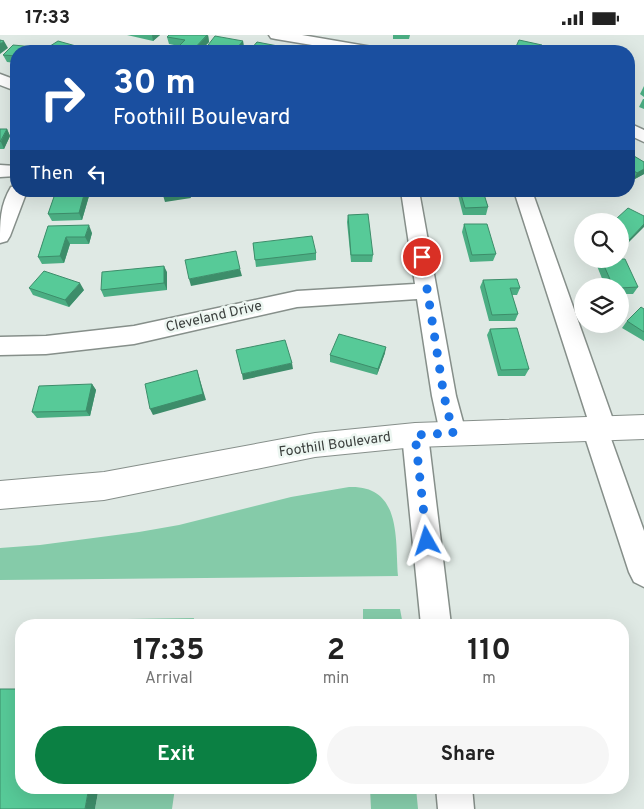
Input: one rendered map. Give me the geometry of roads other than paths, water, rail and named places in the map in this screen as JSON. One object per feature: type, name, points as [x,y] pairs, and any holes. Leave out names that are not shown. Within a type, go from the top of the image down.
[{"type":"main road","name":"Foothill Boulevard","points":[[0,495],[104,486],[315,445],[415,435],[644,427]]},
{"type":"street","points":[[276,35],[336,45]]},
{"type":"street","points":[[0,237],[16,197]]},
{"type":"street","points":[[411,197],[444,396],[453,433]]},
{"type":"street","points":[[524,197],[644,572]]},
{"type":"street","name":"Cleveland Drive","points":[[0,346],[56,345],[126,336],[298,299],[428,291]]},
{"type":"street","points":[[415,435],[435,619]]},
{"type":"street","points":[[455,794],[456,809]]}]
